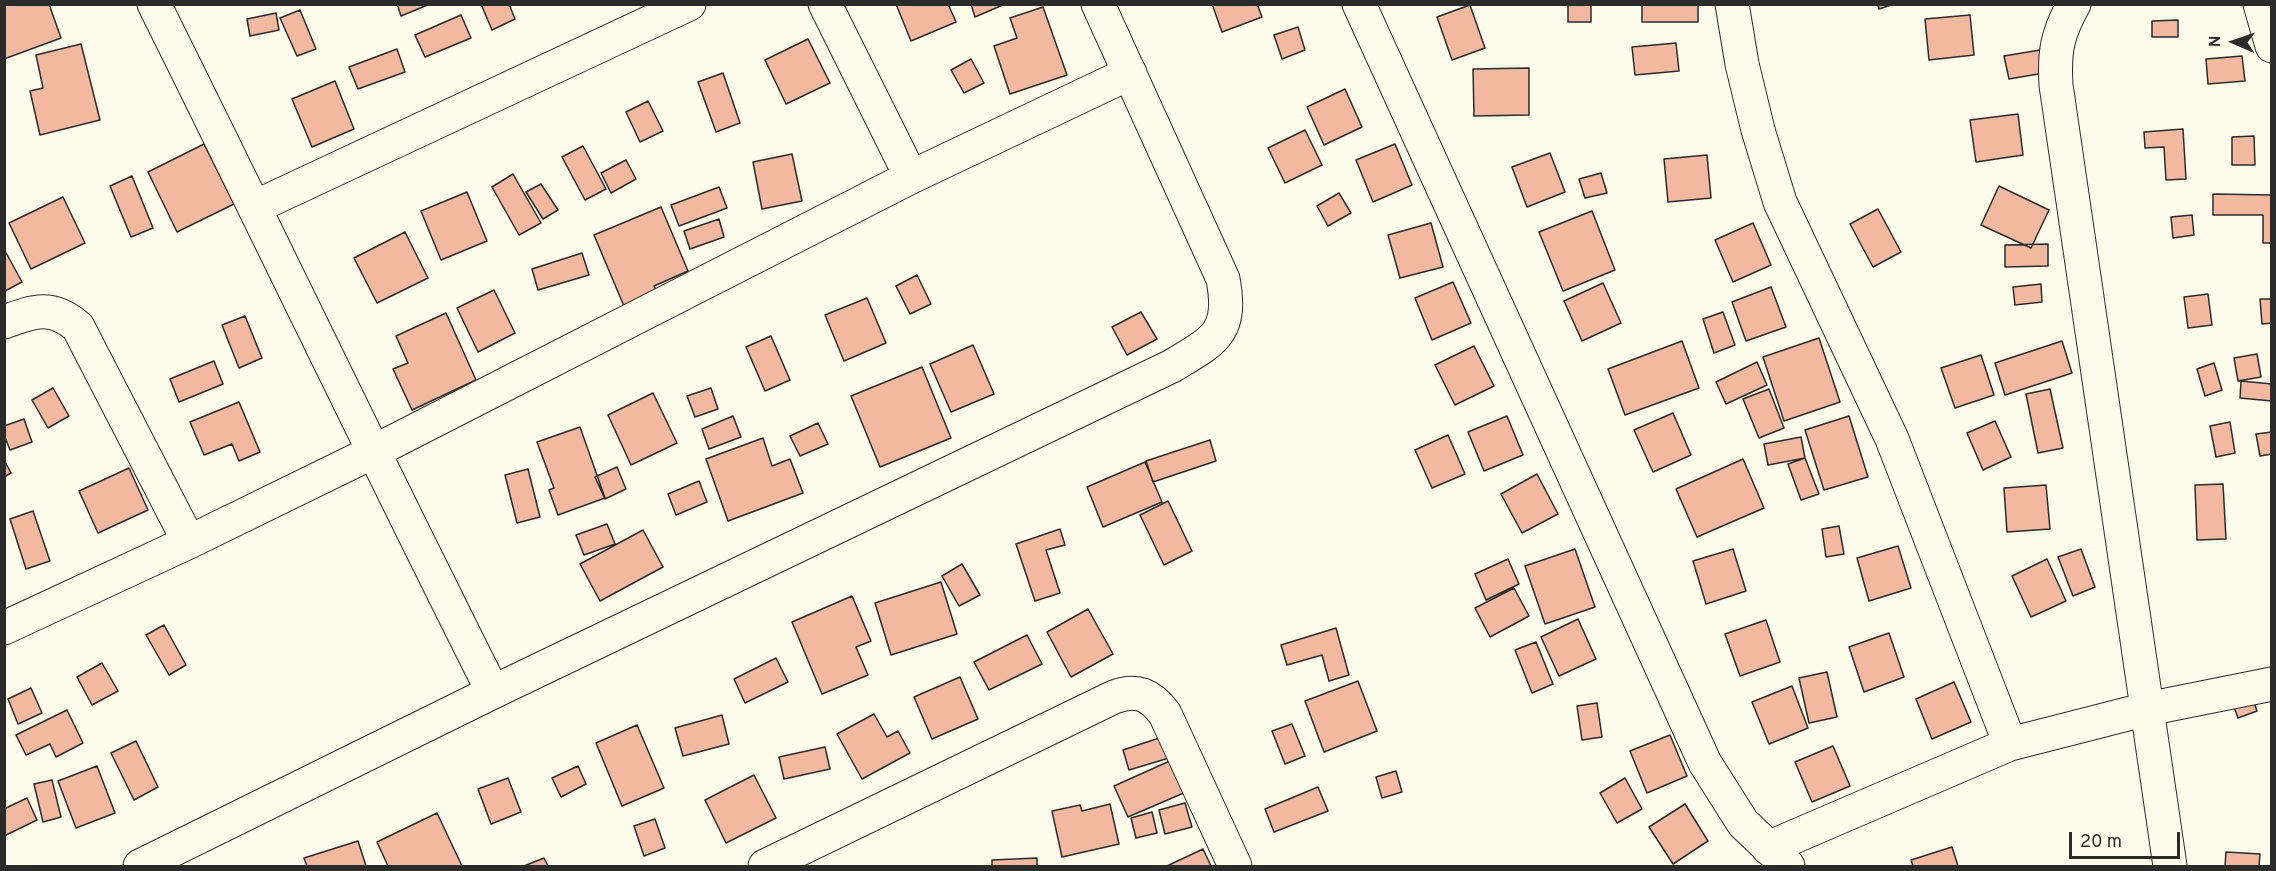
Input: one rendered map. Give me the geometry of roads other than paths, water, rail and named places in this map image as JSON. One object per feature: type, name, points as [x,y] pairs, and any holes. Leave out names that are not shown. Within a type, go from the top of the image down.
[{"type":"street","points":[[154,4],[493,692]]},
{"type":"street","points":[[255,207],[689,4]]},
{"type":"street","points":[[825,4],[911,177]]},
{"type":"street","points":[[140,867],[493,692],[1172,366],[1209,344],[1221,330],[1226,316],[1227,298],[1223,279],[1098,4]]},
{"type":"street","points":[[1359,4],[1705,763],[1743,823],[1778,857],[2010,744],[2147,709],[2271,684]]},
{"type":"street","points":[[1732,4],[1752,108],[1780,202],[1892,439],[2010,744]]},
{"type":"street","points":[[2074,4],[2057,40],[2056,85],[2170,867]]},
{"type":"street","points":[[2260,4],[2271,46]]},
{"type":"street","points":[[4,628],[189,542],[373,452],[911,177],[1130,73]]},
{"type":"street","points":[[4,322],[39,312],[52,311],[66,317],[78,327],[189,542]]},
{"type":"street","points":[[765,867],[1114,698],[1130,693],[1144,695],[1156,702],[1165,714],[1235,867]]}]
